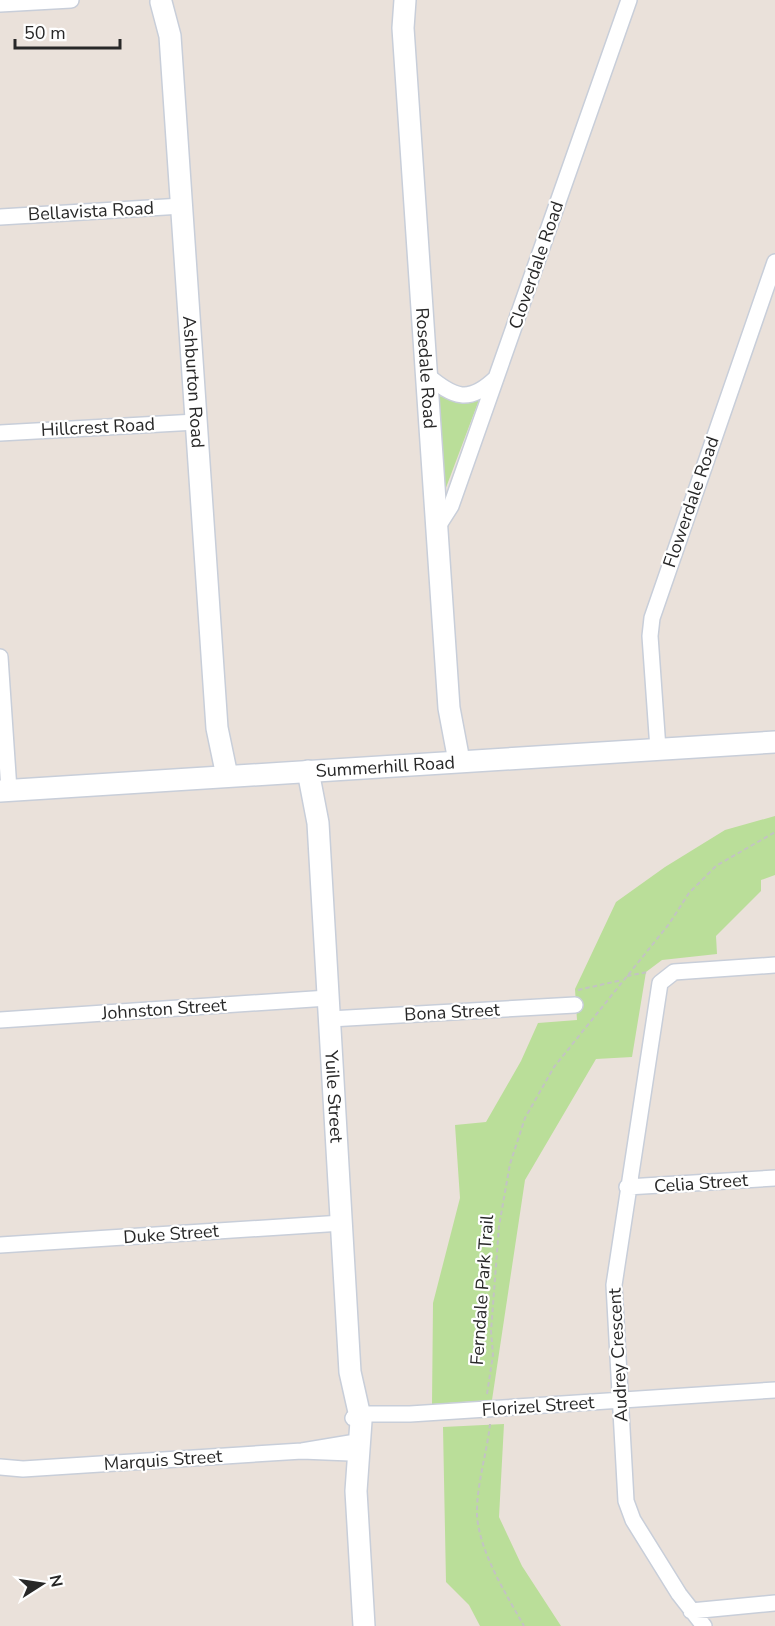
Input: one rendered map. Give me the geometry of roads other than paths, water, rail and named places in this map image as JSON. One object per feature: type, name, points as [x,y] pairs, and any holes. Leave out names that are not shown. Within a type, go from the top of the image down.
[{"type":"street","points":[[0,4],[71,0]]},
{"type":"street","name":"Rosedale Road","points":[[397,0],[403,28]]},
{"type":"street","name":"Rosedale Road","points":[[405,0],[403,28],[453,762]]},
{"type":"street","name":"Cloverdale Road","points":[[437,528],[451,506],[629,0]]},
{"type":"street","name":"Ashburton Road","points":[[169,1],[220,776]]},
{"type":"street","name":"Bellavista Road","points":[[0,216],[182,206]]},
{"type":"street","name":"Flowerdale Road","points":[[658,749],[650,636],[652,618],[775,262]]},
{"type":"street","points":[[427,375],[449,393],[459,396],[484,389],[496,378]]},
{"type":"street","name":"Hillcrest Road","points":[[0,433],[196,422]]},
{"type":"street","points":[[0,657],[4,790]]},
{"type":"street","name":"Summerhill Road","points":[[4,790],[773,742]]},
{"type":"street","name":"Yuile Street","points":[[316,770],[350,1372],[348,1396],[358,1418],[353,1448],[364,1626]]},
{"type":"street","name":"Audrey Crescent","points":[[704,1626],[691,1611],[628,1508],[614,1294],[627,1187],[660,983],[674,972],[775,965]]},
{"type":"street","name":"Bona Street","points":[[329,1009],[574,998]]},
{"type":"street","name":"Johnston Street","points":[[0,1020],[329,1009]]},
{"type":"street","name":"Celia Street","points":[[627,1187],[775,1178]]},
{"type":"street","name":"Duke Street","points":[[0,1245],[342,1223]]},
{"type":"street","name":"Florizel Street","points":[[358,1418],[775,1390]]},
{"type":"street","name":"Marquis Street","points":[[0,1467],[23,1469],[353,1448]]},
{"type":"street","name":"Marquis Street","points":[[0,1475],[23,1469]]},
{"type":"street","points":[[691,1611],[775,1603]]}]
